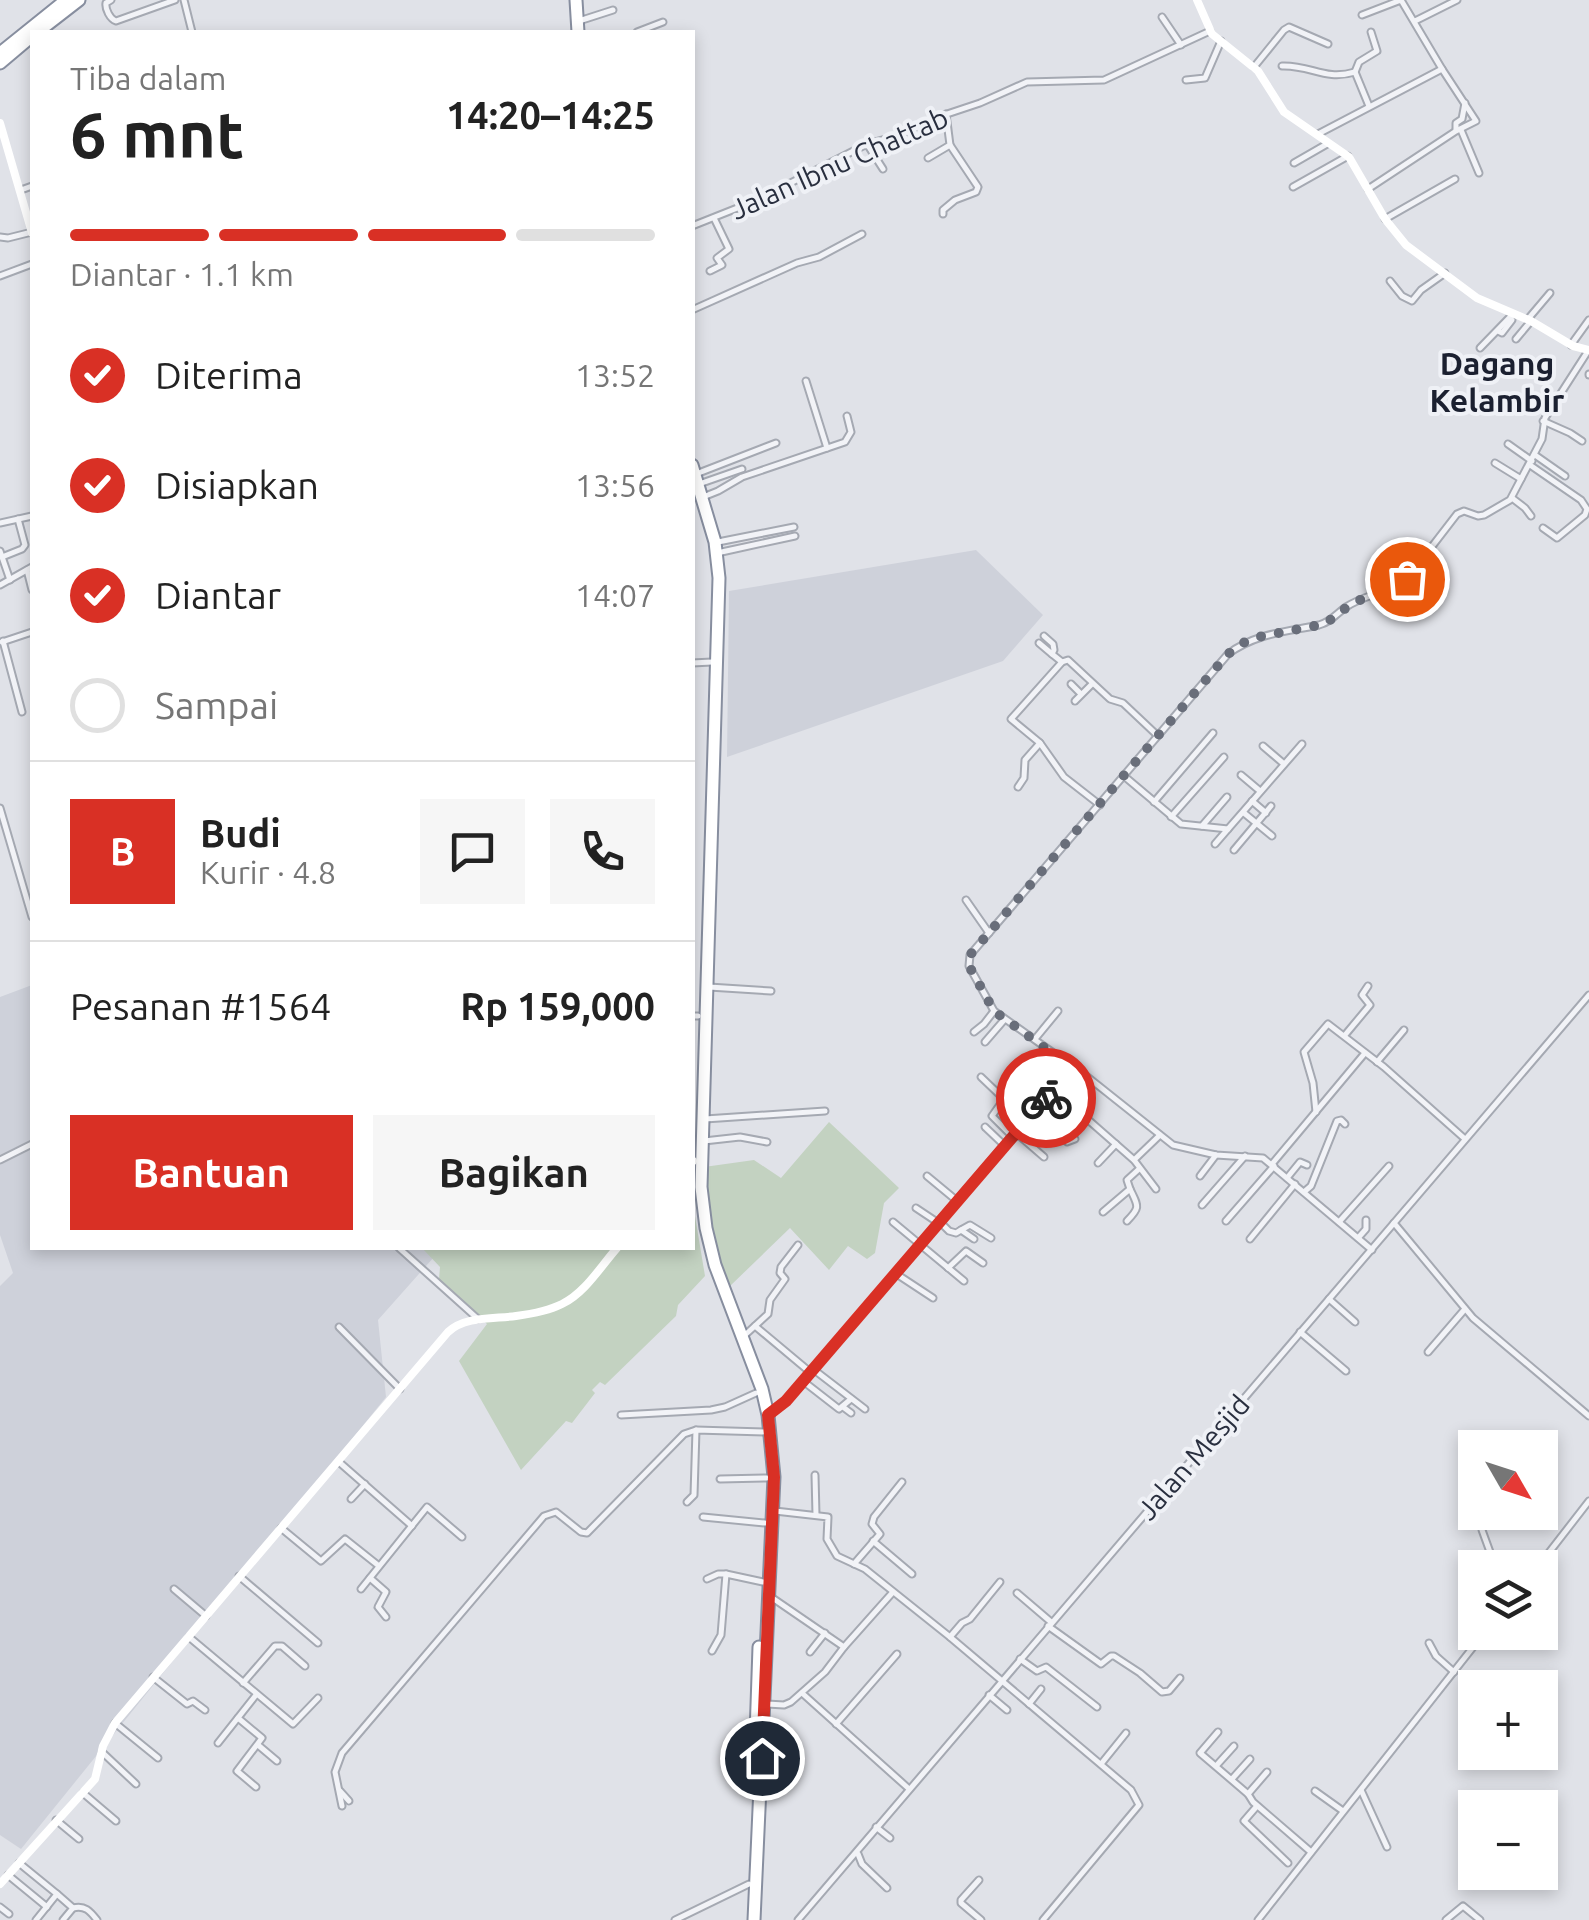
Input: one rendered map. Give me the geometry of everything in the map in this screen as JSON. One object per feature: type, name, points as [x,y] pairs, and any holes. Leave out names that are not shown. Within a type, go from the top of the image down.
[{"type":"highway","points":[[0,52],[66,0]]},
{"type":"highway","points":[[40,30],[79,0]]},
{"type":"highway","points":[[578,0],[581,28]]},
{"type":"highway","points":[[0,63],[30,38]]},
{"type":"highway","points":[[695,476],[716,548],[719,641],[701,1187],[708,1242],[768,1415],[769,1596],[749,1884],[750,1920]]},
{"type":"highway","points":[[695,476],[708,532],[714,584],[695,1016]]},
{"type":"highway","points":[[695,1184],[703,1251],[756,1393],[774,1477],[762,1582],[762,1677],[766,1704],[750,1920]]},
{"type":"street","points":[[111,0],[106,7],[113,20],[119,21],[175,0]]},
{"type":"street","points":[[184,0],[191,30]]},
{"type":"street","points":[[1069,1072],[1062,1059],[994,1011],[968,961],[973,952],[1218,665],[1243,643],[1325,624],[1351,604],[1401,583],[1457,514],[1484,515],[1505,504],[1542,439],[1543,421],[1589,350],[1571,345],[1516,313],[1477,298],[1406,245],[1385,219],[1348,156],[1281,109],[1254,67],[1210,31],[1198,0]]},
{"type":"street","points":[[1362,15],[1400,0],[1476,121],[1368,189]]},
{"type":"street","points":[[1415,21],[1457,0]]},
{"type":"street","points":[[581,28],[613,10]]},
{"type":"street","points":[[1162,17],[1181,45]]},
{"type":"street","points":[[642,30],[663,22]]},
{"type":"street","points":[[1254,67],[1289,27],[1328,44]]},
{"type":"street","name":"Jalan Ibnu Chattab","points":[[695,225],[809,175],[867,144],[897,136],[1026,82],[1110,78],[1210,31]]},
{"type":"street","points":[[1369,106],[1355,72],[1359,62],[1377,51],[1371,32]]},
{"type":"street","points":[[1186,80],[1204,79],[1221,41]]},
{"type":"street","points":[[1282,66],[1297,65],[1340,76],[1355,72]]},
{"type":"street","points":[[1318,134],[1442,68]]},
{"type":"street","points":[[1465,103],[1462,120],[1455,125],[1478,173]]},
{"type":"street","points":[[943,214],[947,206],[976,192],[978,187],[950,146],[946,114]]},
{"type":"street","points":[[1,128],[4,152],[30,225]]},
{"type":"street","points":[[872,152],[876,142]]},
{"type":"street","points":[[1294,163],[1330,142]]},
{"type":"street","points":[[867,144],[883,169]]},
{"type":"street","points":[[928,158],[950,146]]},
{"type":"street","points":[[1294,186],[1348,156]]},
{"type":"street","points":[[1385,219],[1454,180]]},
{"type":"street","points":[[20,190],[30,187]]},
{"type":"street","points":[[714,218],[729,249],[717,258],[722,265]]},
{"type":"street","points":[[0,237],[30,232]]},
{"type":"street","points":[[695,309],[819,257],[862,234]]},
{"type":"street","points":[[710,271],[734,260]]},
{"type":"street","points":[[0,276],[30,265]]},
{"type":"street","points":[[1390,280],[1402,296],[1412,300],[1444,273]]},
{"type":"street","points":[[1516,339],[1550,292]]},
{"type":"street","points":[[1480,348],[1516,313]]},
{"type":"street","points":[[1571,345],[1589,320]]},
{"type":"street","points":[[806,381],[826,448]]},
{"type":"street","points":[[704,497],[742,477],[845,442],[851,432],[847,416]]},
{"type":"street","points":[[1543,421],[1582,441]]},
{"type":"street","points":[[695,476],[776,443]]},
{"type":"street","points":[[1508,444],[1582,500],[1587,509],[1557,538],[1543,528]]},
{"type":"street","points":[[1532,460],[1565,476]]},
{"type":"street","points":[[1496,463],[1522,480]]},
{"type":"street","points":[[695,476],[742,469]]},
{"type":"street","points":[[1511,498],[1531,516]]},
{"type":"street","points":[[0,523],[30,516]]},
{"type":"street","points":[[21,529],[30,518]]},
{"type":"street","points":[[10,580],[1,554],[24,547],[18,519]]},
{"type":"street","points":[[716,548],[794,526]]},
{"type":"street","points":[[716,548],[794,536]]},
{"type":"street","points":[[0,585],[30,569]]},
{"type":"street","points":[[22,712],[1,642],[30,633]]},
{"type":"street","points":[[1044,636],[1053,644],[1052,654]]},
{"type":"street","points":[[1038,644],[1062,662]]},
{"type":"street","points":[[1100,805],[1060,774],[1040,743],[1011,719],[1062,662],[1069,661],[1158,736]]},
{"type":"street","points":[[695,663],[712,662]]},
{"type":"street","points":[[1071,684],[1081,694]]},
{"type":"street","points":[[1074,700],[1092,684]]},
{"type":"street","points":[[1154,802],[1213,733]]},
{"type":"street","points":[[1018,787],[1024,778],[1025,760],[1040,743]]},
{"type":"street","points":[[1215,844],[1302,744]]},
{"type":"street","points":[[1263,746],[1284,764]]},
{"type":"street","points":[[1171,817],[1224,756]]},
{"type":"street","points":[[1241,774],[1260,791]]},
{"type":"street","points":[[1124,776],[1184,825],[1228,829]]},
{"type":"street","points":[[1202,826],[1227,797]]},
{"type":"street","points":[[1252,801],[1266,813]]},
{"type":"street","points":[[1234,850],[1272,806]]},
{"type":"street","points":[[0,808],[30,910]]},
{"type":"street","points":[[1243,812],[1272,836]]},
{"type":"street","points":[[966,900],[989,934]]},
{"type":"street","points":[[1345,1035],[1370,1004],[1362,995],[1368,986]]},
{"type":"street","points":[[706,987],[771,991]]},
{"type":"street","name":"Jalan Mesjid","points":[[798,1920],[1589,994]]},
{"type":"street","points":[[974,1032],[994,1011]]},
{"type":"street","points":[[1036,1039],[1058,1011]]},
{"type":"street","points":[[985,1042],[1004,1020]]},
{"type":"street","points":[[1316,1112],[1304,1052],[1328,1024],[1465,1139]]},
{"type":"street","points":[[1377,1062],[1404,1030]]},
{"type":"street","points":[[1226,1221],[1365,1054]]},
{"type":"street","points":[[768,1415],[804,1381],[1069,1072],[1085,1075],[1173,1144],[1216,1155],[1263,1158],[1372,1250]]},
{"type":"street","points":[[982,1077],[1004,1099],[992,1116],[1044,1157]]},
{"type":"street","points":[[1053,1089],[1134,1160],[1156,1189]]},
{"type":"street","points":[[702,1119],[825,1111]]},
{"type":"street","points":[[1033,1112],[1067,1142],[1075,1139]]},
{"type":"street","points":[[1304,1192],[1310,1188],[1338,1121],[1344,1124]]},
{"type":"street","points":[[984,1127],[1004,1145]]},
{"type":"street","points":[[1134,1160],[1160,1135]]},
{"type":"street","points":[[702,1142],[740,1137],[767,1142]]},
{"type":"street","points":[[1098,1163],[1116,1144]]},
{"type":"street","points":[[0,1160],[30,1145]]},
{"type":"street","points":[[1200,1176],[1216,1155]]},
{"type":"street","points":[[1202,1205],[1245,1156]]},
{"type":"street","points":[[1287,1178],[1300,1162],[1306,1165]]},
{"type":"street","points":[[1340,1222],[1388,1166]]},
{"type":"street","points":[[1127,1220],[1138,1206],[1127,1180],[1139,1169]]},
{"type":"street","points":[[926,1176],[956,1200]]},
{"type":"street","points":[[1250,1239],[1295,1184]]},
{"type":"street","points":[[1104,1212],[1130,1189]]},
{"type":"street","points":[[916,1208],[952,1233],[970,1225],[991,1238]]},
{"type":"street","points":[[1358,1238],[1366,1229],[1366,1220]]},
{"type":"street","points":[[893,1222],[964,1281]]},
{"type":"street","points":[[1394,1223],[1473,1318],[1589,1416]]},
{"type":"street","points":[[961,1230],[974,1239]]},
{"type":"street","points":[[743,1337],[768,1314],[770,1300],[785,1278],[780,1274],[781,1268],[798,1245]]},
{"type":"street","points":[[401,1250],[478,1319]]},
{"type":"street","points":[[0,1884],[98,1774],[106,1737],[115,1723],[451,1328],[478,1319],[527,1315],[566,1302],[615,1250]]},
{"type":"street","points":[[948,1268],[966,1251],[982,1263]]},
{"type":"street","points":[[895,1273],[933,1298]]},
{"type":"street","points":[[1328,1299],[1354,1322]]},
{"type":"street","points":[[1428,1352],[1465,1309]]},
{"type":"street","points":[[339,1326],[400,1388]]},
{"type":"street","points":[[755,1326],[864,1409]]},
{"type":"street","points":[[1300,1332],[1346,1371]]},
{"type":"street","points":[[804,1381],[839,1409],[850,1400]]},
{"type":"street","points":[[621,1415],[711,1410],[756,1393]]},
{"type":"street","points":[[843,1407],[851,1413]]},
{"type":"street","points":[[342,1806],[336,1772],[342,1753],[544,1516],[556,1512],[581,1532],[590,1532],[680,1437],[696,1430],[767,1432]]},
{"type":"street","points":[[688,1502],[694,1495],[696,1430]]},
{"type":"street","points":[[336,1460],[412,1526]]},
{"type":"street","points":[[815,1475],[816,1514]]},
{"type":"street","points":[[720,1479],[767,1478]]},
{"type":"street","points":[[854,1564],[880,1532],[872,1520],[902,1482]]},
{"type":"street","points":[[351,1499],[365,1484]]},
{"type":"street","points":[[1551,1550],[1589,1501]]},
{"type":"street","points":[[361,1588],[428,1507],[462,1537]]},
{"type":"street","points":[[703,1517],[828,1516],[827,1540],[836,1554],[865,1570],[950,1637],[1131,1790],[1140,1805],[1043,1920]]},
{"type":"street","points":[[280,1527],[321,1560],[345,1540],[379,1566]]},
{"type":"street","points":[[1482,1530],[1489,1550]]},
{"type":"street","points":[[873,1541],[912,1574]]},
{"type":"street","points":[[707,1578],[726,1574],[762,1582]]},
{"type":"street","points":[[712,1651],[721,1635],[726,1574]]},
{"type":"street","points":[[239,1576],[318,1643]]},
{"type":"street","points":[[370,1578],[387,1594],[378,1607],[386,1617]]},
{"type":"street","points":[[950,1637],[1000,1582]]},
{"type":"street","points":[[174,1590],[206,1616]]},
{"type":"street","points":[[766,1704],[787,1705],[802,1693],[825,1672],[893,1592]]},
{"type":"street","points":[[1018,1593],[1101,1664],[1114,1656],[1162,1692],[1180,1678]]},
{"type":"street","points":[[769,1596],[844,1647]]},
{"type":"street","points":[[810,1652],[825,1634]]},
{"type":"street","points":[[188,1637],[293,1724],[318,1698]]},
{"type":"street","points":[[1429,1643],[1436,1656],[1454,1672]]},
{"type":"street","points":[[243,1683],[278,1645],[306,1666]]},
{"type":"street","points":[[1258,1920],[1472,1650]]},
{"type":"street","points":[[836,1724],[897,1654]]},
{"type":"street","points":[[1020,1659],[1037,1671],[1046,1668],[1097,1708]]},
{"type":"street","points":[[153,1677],[187,1704],[193,1701],[205,1710]]},
{"type":"street","points":[[1029,1704],[1042,1689]]},
{"type":"street","points":[[802,1693],[909,1789]]},
{"type":"street","points":[[218,1743],[256,1694]]},
{"type":"street","points":[[989,1695],[1007,1710]]},
{"type":"street","points":[[238,1718],[261,1736],[262,1740],[237,1770],[256,1787]]},
{"type":"street","points":[[115,1723],[158,1758]]},
{"type":"street","points":[[1218,1732],[1200,1752],[1311,1852]]},
{"type":"street","points":[[1100,1764],[1126,1734]]},
{"type":"street","points":[[258,1745],[277,1761]]},
{"type":"street","points":[[1216,1766],[1234,1746]]},
{"type":"street","points":[[102,1752],[136,1784]]},
{"type":"street","points":[[1232,1780],[1250,1759]]},
{"type":"street","points":[[1248,1794],[1267,1772]]},
{"type":"street","points":[[338,1789],[349,1801]]},
{"type":"street","points":[[1361,1790],[1386,1846]]},
{"type":"street","points":[[1315,1791],[1343,1812]]},
{"type":"street","points":[[83,1794],[116,1821]]},
{"type":"street","points":[[1257,1806],[1244,1821],[1288,1863]]},
{"type":"street","points":[[56,1820],[79,1839]]},
{"type":"street","points":[[876,1826],[890,1838]]},
{"type":"street","points":[[858,1851],[859,1861],[888,1888]]},
{"type":"street","points":[[19,1863],[73,1908],[86,1908],[97,1920]]},
{"type":"street","points":[[8,1875],[46,1907]]},
{"type":"street","points":[[978,1880],[961,1900],[981,1920]]},
{"type":"street","points":[[675,1920],[749,1884]]},
{"type":"street","points":[[36,1920],[57,1894]]},
{"type":"street","points":[[1446,1920],[1463,1906],[1480,1920]]},
{"type":"street","points":[[0,1907],[8,1914]]},
{"type":"street","points":[[63,1920],[73,1908]]},
{"type":"shaded area","points":[[976,550],[1043,615],[1003,661],[727,757],[729,591]]},
{"type":"shaded area","points":[[30,986],[30,1250],[440,1250],[378,1320],[386,1397],[21,1849],[0,1835],[0,1286],[13,1273],[0,1235],[0,997]]},
{"type":"green space","points":[[829,1122],[899,1188],[884,1203],[875,1253],[867,1259],[848,1246],[829,1270],[790,1228],[728,1288],[710,1236],[704,1167],[754,1160],[781,1178]]},
{"type":"green space","points":[[695,1216],[705,1276],[678,1305],[676,1316],[605,1385],[600,1382],[572,1423],[566,1421],[521,1470],[459,1361],[487,1324],[439,1279],[440,1267],[424,1250],[695,1250]]},
{"type":"way so far","points":[[1046,1098],[1069,1072],[1067,1064],[994,1011],[969,966],[970,955],[1228,654],[1258,637],[1325,624],[1351,604],[1407,579]]},
{"type":"district","name":"Dagang Kelambir","points":[[1497,382]]},
{"type":"route","points":[[762,1758],[774,1477],[768,1415],[786,1401],[1046,1098]]}]
